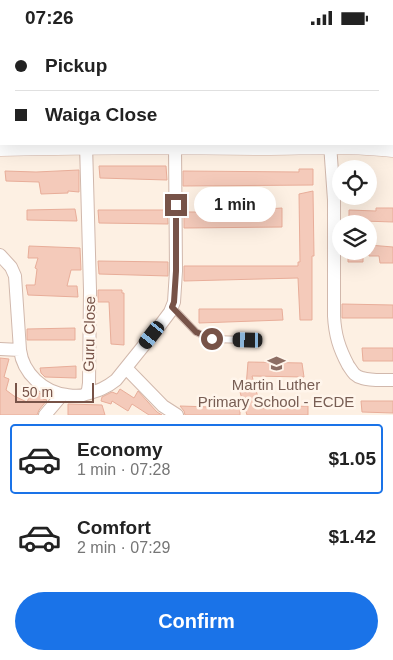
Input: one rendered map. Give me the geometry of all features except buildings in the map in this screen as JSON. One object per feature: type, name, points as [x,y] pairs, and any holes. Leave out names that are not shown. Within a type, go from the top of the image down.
[{"type":"street","name":"Guru Close","points":[[86,145],[90,290],[89,383],[86,395]]},
{"type":"street","points":[[0,147],[175,145],[176,271],[174,302],[170,312],[161,324],[116,380],[108,387],[86,395],[62,395],[46,388],[32,376],[22,359],[15,276],[11,267],[0,255]]},
{"type":"street","points":[[330,145],[334,200],[334,316],[338,345],[352,373],[356,376],[364,379],[393,380]]},
{"type":"street","points":[[354,145],[393,148]]},
{"type":"street","points":[[0,349],[20,349]]},
{"type":"street","points":[[126,368],[163,407],[177,415]]},
{"type":"street","points":[[45,415],[62,395]]},
{"type":"lane","points":[[172,307],[196,332],[212,339],[248,340]]},
{"type":"place","name":"Martin Luther Primary School - ECDE","points":[[276,363]]},
{"type":"route","points":[[176,205],[176,271],[172,307],[196,332],[212,339]]}]
